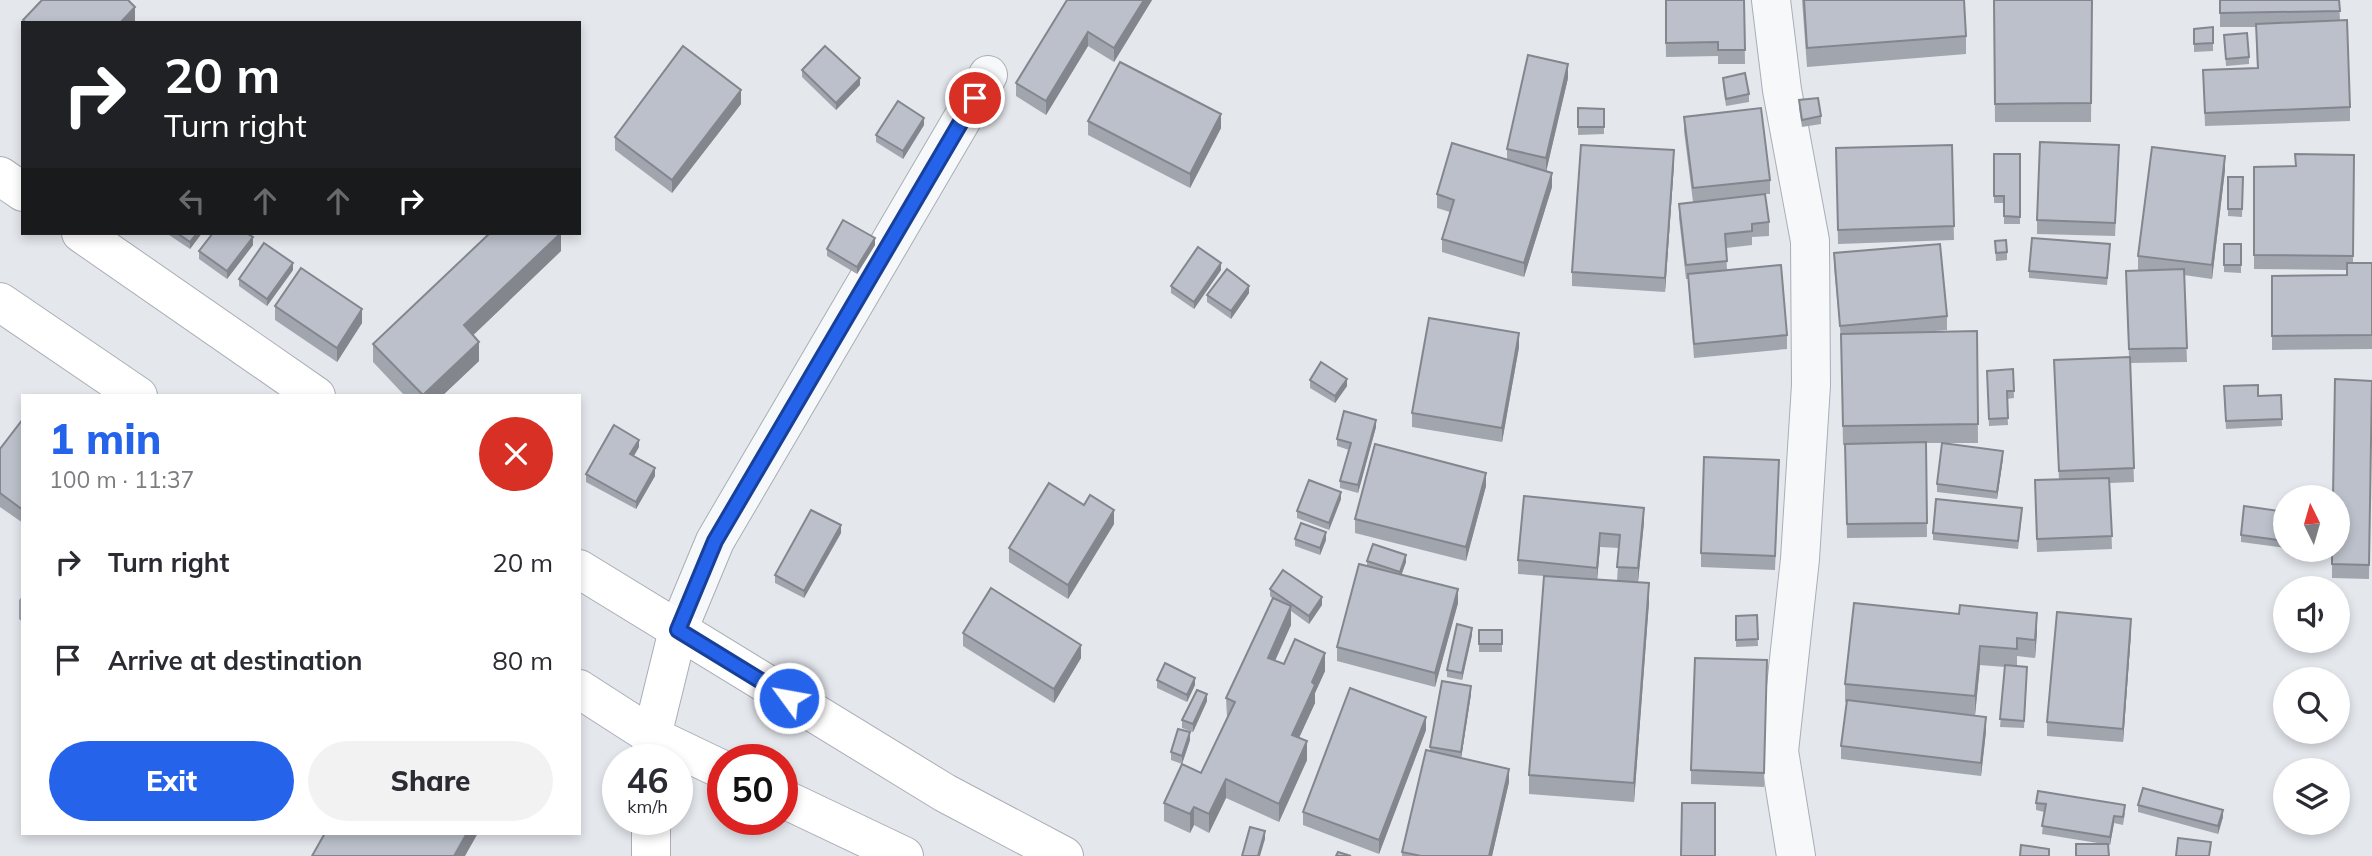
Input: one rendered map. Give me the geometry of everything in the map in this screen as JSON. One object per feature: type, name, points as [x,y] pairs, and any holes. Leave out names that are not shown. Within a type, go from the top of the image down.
[{"type":"main road","points":[[0,176],[21,191]]},
{"type":"main road","points":[[84,235],[313,394]]},
{"type":"main road","points":[[0,302],[135,394]]},
{"type":"main road","points":[[581,570],[945,793],[1064,856]]},
{"type":"main road","points":[[653,744],[678,630]]},
{"type":"main road","points":[[581,690],[647,744]]},
{"type":"main road","points":[[798,806],[904,856]]},
{"type":"main road","points":[[651,835],[651,856]]},
{"type":"street","points":[[1771,0],[1782,90],[1810,241],[1811,385],[1800,559],[1779,751],[1796,856]]},
{"type":"street","points":[[678,630],[715,541],[988,75]]},
{"type":"building","points":[[42,0],[128,0],[135,7],[122,21],[23,20]]},
{"type":"building","points":[[1067,0],[1144,0],[1114,48],[1088,32],[1046,101],[1016,83]]},
{"type":"building","points":[[1666,0],[1744,0],[1745,50],[1718,50],[1718,42],[1666,43]]},
{"type":"building","points":[[1804,0],[1964,0],[1966,36],[1807,48]]},
{"type":"building","points":[[1994,0],[2092,0],[2091,103],[1995,104]]},
{"type":"building","points":[[2220,0],[2339,0],[2340,11],[2220,13]]},
{"type":"building","points":[[2347,20],[2350,107],[2205,113],[2203,70],[2258,68],[2256,24]]},
{"type":"building","points":[[2213,27],[2213,43],[2194,44],[2194,29]]},
{"type":"building","points":[[2247,33],[2249,57],[2226,59],[2224,35]]},
{"type":"building","points":[[683,46],[741,90],[672,180],[615,137]]},
{"type":"building","points":[[825,46],[860,78],[836,103],[802,70]]},
{"type":"building","points":[[1528,55],[1568,64],[1546,158],[1507,149]]},
{"type":"building","points":[[1120,62],[1221,114],[1190,174],[1088,121]]},
{"type":"building","points":[[1745,73],[1749,94],[1726,99],[1723,78]]},
{"type":"building","points":[[1818,98],[1821,116],[1802,120],[1799,100]]},
{"type":"building","points":[[898,101],[924,118],[903,151],[876,135]]},
{"type":"building","points":[[1578,108],[1604,109],[1604,127],[1578,127]]},
{"type":"building","points":[[1761,108],[1770,180],[1693,188],[1684,117]]},
{"type":"building","points":[[2040,142],[2119,145],[2115,223],[2037,220]]},
{"type":"building","points":[[1452,143],[1552,173],[1524,263],[1442,239],[1454,200],[1437,194]]},
{"type":"building","points":[[1581,145],[1674,150],[1665,278],[1572,272]]},
{"type":"building","points":[[1952,145],[1954,226],[1838,230],[1836,148]]},
{"type":"building","points":[[2152,147],[2225,156],[2212,265],[2138,256]]},
{"type":"building","points":[[1994,154],[2020,154],[2020,217],[2004,216],[2004,196],[1994,196]]},
{"type":"building","points":[[2295,154],[2354,155],[2353,256],[2254,255],[2254,167],[2296,166]]},
{"type":"building","points":[[2228,177],[2243,177],[2242,209],[2228,209]]},
{"type":"building","points":[[1765,194],[1769,222],[1752,224],[1752,231],[1725,234],[1727,261],[1686,265],[1679,204]]},
{"type":"building","points":[[843,220],[875,238],[857,267],[827,249]]},
{"type":"building","points":[[180,235],[195,235],[190,242]]},
{"type":"building","points":[[211,235],[253,237],[227,271],[199,251]]},
{"type":"building","points":[[488,235],[559,235],[464,325],[479,342],[424,394],[373,344]]},
{"type":"building","points":[[2032,238],[2110,244],[2107,278],[2029,271]]},
{"type":"building","points":[[2006,240],[2007,252],[1996,253],[1995,241]]},
{"type":"building","points":[[264,243],[293,263],[267,299],[239,279]]},
{"type":"building","points":[[1940,244],[1947,316],[1840,326],[1834,253]]},
{"type":"building","points":[[2224,244],[2241,244],[2241,265],[2224,265]]},
{"type":"building","points":[[1198,247],[1221,263],[1194,302],[1171,286]]},
{"type":"building","points":[[2347,263],[2372,263],[2372,335],[2272,336],[2272,276],[2347,275]]},
{"type":"building","points":[[1781,265],[1787,335],[1694,344],[1688,274]]},
{"type":"building","points":[[301,268],[362,309],[337,348],[275,306]]},
{"type":"building","points":[[1227,269],[1249,286],[1231,311],[1207,295]]},
{"type":"building","points":[[2184,269],[2187,348],[2129,349],[2126,271]]},
{"type":"building","points":[[1429,318],[1519,333],[1502,428],[1412,413]]},
{"type":"building","points":[[1977,331],[1978,424],[1843,426],[1841,334]]},
{"type":"building","points":[[2130,357],[2134,468],[2059,471],[2054,360]]},
{"type":"building","points":[[1321,362],[1347,379],[1335,396],[1310,380]]},
{"type":"building","points":[[2013,369],[2014,391],[2007,391],[2008,418],[1989,419],[1987,371]]},
{"type":"building","points":[[2335,379],[2372,381],[2369,565],[2332,564],[2350,562],[2350,485],[2333,485]]},
{"type":"building","points":[[2258,385],[2258,396],[2281,395],[2282,419],[2226,421],[2224,386]]},
{"type":"building","points":[[1344,411],[1376,420],[1358,485],[1340,481],[1351,443],[1337,439]]},
{"type":"building","points":[[21,422],[21,509],[0,493],[0,449]]},
{"type":"building","points":[[614,425],[639,440],[630,454],[655,468],[636,502],[586,474]]},
{"type":"building","points":[[1926,442],[1927,523],[1847,524],[1845,444]]},
{"type":"building","points":[[1942,443],[2003,451],[1997,492],[1937,484]]},
{"type":"building","points":[[1375,444],[1486,473],[1466,547],[1355,519]]},
{"type":"building","points":[[1704,457],[1779,460],[1775,556],[1701,553]]},
{"type":"building","points":[[2109,478],[2112,536],[2037,539],[2035,480]]},
{"type":"building","points":[[1309,480],[1341,492],[1329,523],[1297,511]]},
{"type":"building","points":[[1049,483],[1084,505],[1090,495],[1114,510],[1068,585],[1009,548]]},
{"type":"building","points":[[1524,496],[1644,508],[1638,568],[1617,567],[1620,535],[1600,533],[1597,568],[1518,560]]},
{"type":"building","points":[[1936,499],[2022,508],[2018,541],[1933,533]]},
{"type":"building","points":[[2244,506],[2273,510],[2273,539],[2241,535]]},
{"type":"building","points":[[811,510],[841,525],[804,591],[775,575]]},
{"type":"building","points":[[1301,523],[1326,532],[1320,548],[1295,539]]},
{"type":"building","points":[[1373,544],[1406,555],[1400,572],[1367,561]]},
{"type":"building","points":[[1359,564],[1458,589],[1435,673],[1337,647]]},
{"type":"building","points":[[1283,570],[1322,597],[1309,616],[1270,589]]},
{"type":"building","points":[[1544,576],[1649,583],[1634,783],[1529,775]]},
{"type":"building","points":[[991,588],[1081,645],[1054,689],[963,633]]},
{"type":"building","points":[[1273,598],[1291,606],[1268,658],[1284,664],[1295,639],[1325,653],[1312,682],[1315,685],[1292,735],[1307,741],[1279,804],[1226,779],[1209,814],[1194,807],[1190,814],[1164,803],[1182,764],[1201,773],[1235,702],[1226,698]]},
{"type":"building","points":[[1854,603],[1959,614],[1960,605],[2037,613],[2035,640],[2017,638],[2017,649],[1980,646],[1975,696],[1845,684]]},
{"type":"building","points":[[2057,612],[2131,619],[2123,729],[2047,722]]},
{"type":"building","points":[[1757,615],[1758,639],[1736,640],[1736,616]]},
{"type":"building","points":[[1457,624],[1472,628],[1462,673],[1447,670]]},
{"type":"building","points":[[1479,630],[1502,630],[1502,644],[1479,644]]},
{"type":"building","points":[[1695,658],[1767,660],[1764,773],[1691,770]]},
{"type":"building","points":[[1165,663],[1195,678],[1187,695],[1157,680]]},
{"type":"building","points":[[2005,665],[2027,667],[2024,721],[2000,719]]},
{"type":"building","points":[[1442,681],[1471,686],[1461,752],[1430,747]]},
{"type":"building","points":[[1350,688],[1426,717],[1379,840],[1303,812]]},
{"type":"building","points":[[1197,690],[1207,694],[1193,724],[1182,720]]},
{"type":"building","points":[[1847,700],[1986,717],[1981,763],[1841,746]]},
{"type":"building","points":[[1178,729],[1190,732],[1182,756],[1171,752]]},
{"type":"building","points":[[1426,750],[1509,769],[1489,856],[1421,856],[1402,852]]},
{"type":"building","points":[[2143,788],[2223,810],[2218,826],[2138,805]]},
{"type":"building","points":[[2038,791],[2125,805],[2123,817],[2114,816],[2110,837],[2042,826],[2046,804],[2036,803]]},
{"type":"building","points":[[1682,803],[1715,803],[1715,856],[1681,856]]},
{"type":"building","points":[[1250,827],[1265,831],[1258,856],[1242,856]]},
{"type":"building","points":[[324,835],[466,835],[454,856],[312,856]]},
{"type":"building","points":[[2178,838],[2211,842],[2209,856],[2176,856]]},
{"type":"building","points":[[2076,844],[2108,844],[2109,856],[2076,856]]},
{"type":"building","points":[[2021,845],[2049,849],[2049,856],[2020,856]]},
{"type":"route","points":[[789,698],[678,630],[715,541],[975,98]]}]
